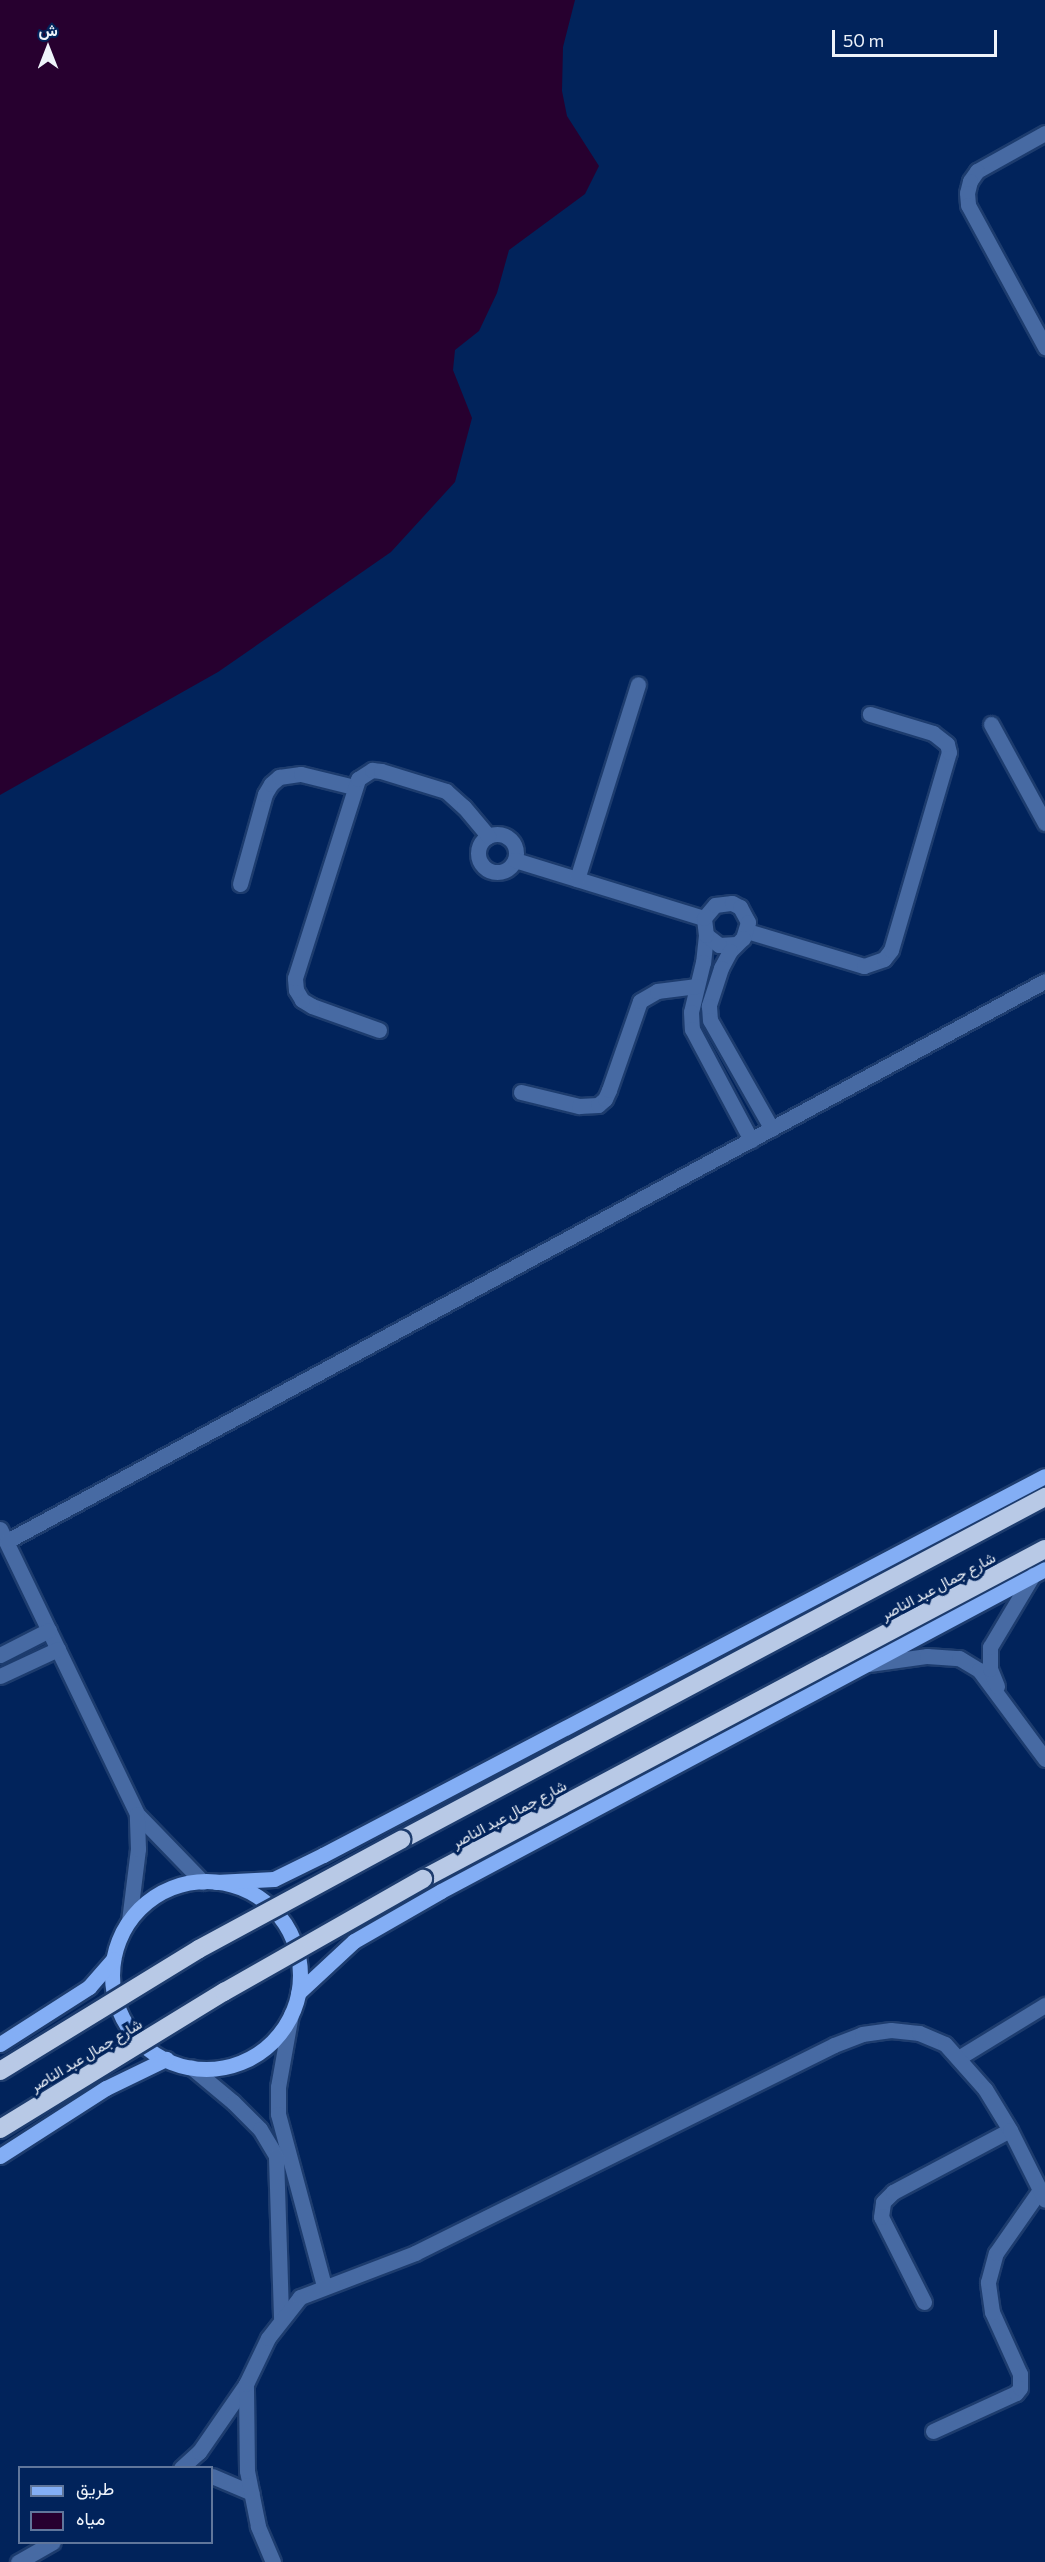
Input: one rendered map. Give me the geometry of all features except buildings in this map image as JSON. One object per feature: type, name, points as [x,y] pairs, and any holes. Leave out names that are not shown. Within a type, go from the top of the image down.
[{"type":"highway","name":"شارع جمال عبد الناصر","points":[[0,2071],[200,1949],[1045,1497]]},
{"type":"highway","name":"شارع جمال عبد الناصر","points":[[0,2129],[224,1992],[423,1879],[1045,1549]]},
{"type":"main road","points":[[210,1882],[253,1894],[282,1920],[298,1954],[298,1993],[291,2014],[280,2033],[255,2055],[224,2067],[190,2067],[166,2059],[145,2046],[123,2018],[113,1989],[113,1959],[119,1939],[129,1921],[156,1896],[179,1886],[210,1882],[274,1879],[1045,1476]]},
{"type":"main road","points":[[298,1993],[354,1941],[461,1880],[1039,1572]]},
{"type":"main road","points":[[0,2044],[88,1987],[113,1959]]},
{"type":"main road","points":[[0,2156],[106,2088],[166,2059]]},
{"type":"street","points":[[1045,133],[977,171],[970,181],[967,193],[968,205],[973,215],[1045,347]]},
{"type":"street","points":[[577,879],[638,684]]},
{"type":"street","points":[[747,930],[864,966],[884,959],[891,950],[949,752],[946,744],[933,733],[870,714]]},
{"type":"street","points":[[991,724],[1039,799],[1045,824]]},
{"type":"street","points":[[379,1030],[312,1006],[302,1000],[296,990],[295,978],[358,779],[372,770],[435,787],[456,798],[488,836]]},
{"type":"street","points":[[240,884],[265,794],[271,784],[290,774],[301,774],[354,787]]},
{"type":"street","points":[[503,835],[510,838],[516,852],[515,860],[506,871],[490,872],[479,862],[478,847],[488,836],[503,835]]},
{"type":"street","points":[[515,860],[704,918]]},
{"type":"street","points":[[751,1140],[692,1029],[691,1012],[706,935],[704,918],[715,905],[732,903],[745,914],[747,930],[721,968],[709,1006],[710,1020],[772,1129]]},
{"type":"street","points":[[706,935],[719,945],[736,944]]},
{"type":"street","points":[[210,1882],[137,1814],[3,1535],[772,1129],[1045,981]]},
{"type":"street","points":[[520,1092],[579,1106],[598,1105],[605,1099],[609,1090],[640,1001],[657,991],[697,986]]},
{"type":"street","points":[[1001,1697],[990,1669],[990,1647],[1039,1572]]},
{"type":"street","points":[[0,1655],[49,1630]]},
{"type":"street","points":[[0,1676],[58,1649]]},
{"type":"street","points":[[865,1664],[927,1656],[959,1658],[979,1670],[1045,1759]]},
{"type":"street","points":[[129,1921],[138,1849],[137,1814]]},
{"type":"street","points":[[960,2057],[1045,2005]]},
{"type":"street","points":[[291,2014],[279,2087],[278,2114],[324,2286]]},
{"type":"street","points":[[186,2466],[214,2433],[246,2384],[268,2338],[281,2318],[300,2297],[415,2253],[834,2045],[862,2034],[891,2030],[919,2033],[945,2044],[960,2057],[985,2089],[1010,2130],[1042,2195],[996,2253],[988,2282],[992,2312],[1020,2374],[1020,2388],[1016,2393],[933,2432]]},
{"type":"street","points":[[190,2067],[233,2102],[260,2129],[276,2156],[281,2318]]},
{"type":"street","points":[[924,2302],[881,2217],[883,2202],[893,2192],[1010,2130]]},
{"type":"street","points":[[246,2384],[246,2446],[252,2493],[258,2526],[273,2562]]},
{"type":"street","points":[[213,2476],[252,2493]]},
{"type":"street","points":[[18,2562],[50,2544]]},
{"type":"water","points":[[0,0],[575,0],[563,47],[562,91],[567,116],[599,166],[585,194],[509,250],[497,293],[479,331],[455,350],[453,370],[472,418],[455,482],[391,552],[218,672],[0,795]]}]
